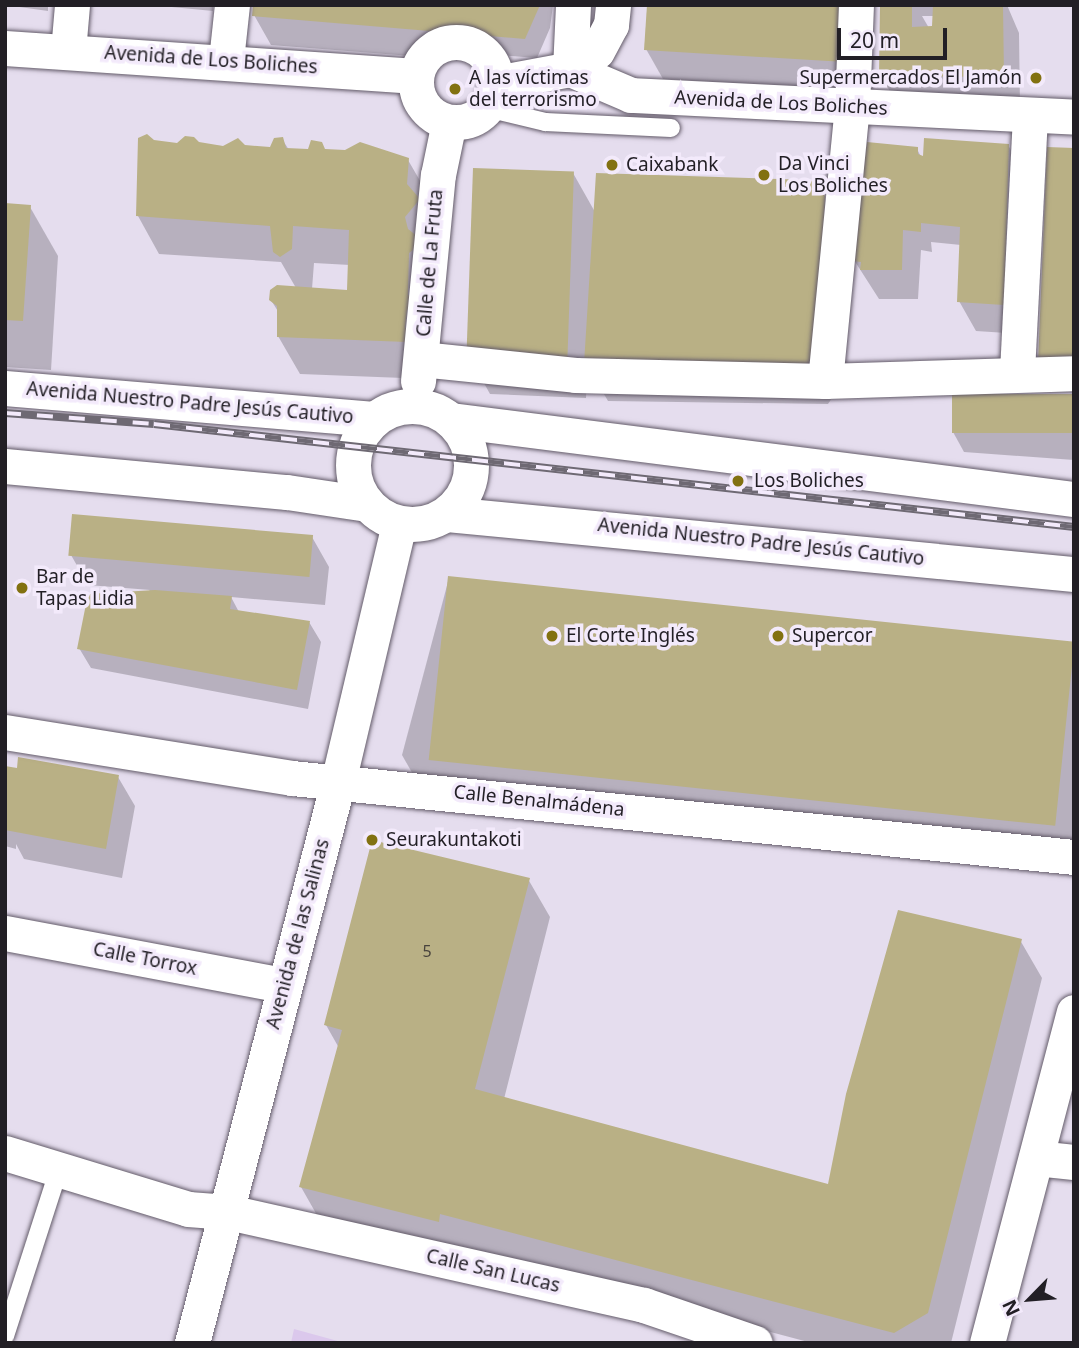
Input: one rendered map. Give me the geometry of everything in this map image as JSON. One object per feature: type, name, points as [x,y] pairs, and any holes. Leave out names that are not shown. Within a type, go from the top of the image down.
[{"type":"street","points":[[68,51],[72,5]]},
{"type":"street","points":[[226,60],[232,5]]},
{"type":"street","points":[[570,69],[573,5]]},
{"type":"street","points":[[492,95],[488,58],[466,43],[440,46],[429,53],[416,76],[420,100],[437,118],[449,122],[470,120],[492,95],[570,69],[597,51],[611,25],[613,5]]},
{"type":"street","points":[[825,381],[852,108],[856,5]]},
{"type":"street","name":"Avenida de Los Boliches","points":[[5,48],[226,60],[416,76]]},
{"type":"street","name":"Avenida de Los Boliches","points":[[570,69],[631,95],[1074,117]]},
{"type":"street","points":[[1017,372],[1030,115]]},
{"type":"street","name":"Calle de La Fruta","points":[[415,405],[438,175],[449,122]]},
{"type":"street","points":[[421,359],[575,375],[825,381],[1017,372],[1074,373]]},
{"type":"street","name":"Avenida Nuestro Padre Jesús Cautivo","points":[[5,388],[374,419]]},
{"type":"street","points":[[367,504],[356,488],[354,450],[374,419],[400,407],[415,405],[451,420],[1074,499]]},
{"type":"street","points":[[5,466],[287,492],[367,504],[399,524],[424,524],[447,514],[460,501],[472,468],[470,450],[451,420]]},
{"type":"street","name":"Avenida Nuestro Padre Jesús Cautivo","points":[[447,514],[1074,573]]},
{"type":"street","name":"Avenida de las Salinas","points":[[192,1343],[338,782],[399,524]]},
{"type":"street","name":"Calle Benalmádena","points":[[5,732],[338,782],[1074,857]]},
{"type":"street","name":"Calle Torrox","points":[[5,933],[284,985]]},
{"type":"street","points":[[987,1343],[1074,1012]]},
{"type":"street","name":"Calle San Lucas","points":[[5,1153],[188,1209],[228,1212],[644,1305],[755,1343]]},
{"type":"street","points":[[1036,1158],[1074,1162]]},
{"type":"lane","points":[[492,95],[545,122],[671,128]]},
{"type":"lane","points":[[5,1336],[59,1169]]},
{"type":"shaded area","points":[[294,1329],[345,1343],[291,1343]]},
{"type":"building","points":[[253,5],[540,5],[525,39],[252,16]]},
{"type":"building","points":[[647,5],[847,5],[845,62],[644,50]]},
{"type":"building","points":[[880,5],[912,5],[912,27],[932,26],[933,5],[1003,5],[1004,77],[879,76]]},
{"type":"building","points":[[147,134],[154,140],[177,143],[185,136],[194,137],[199,142],[223,146],[238,138],[245,145],[270,147],[274,138],[283,137],[286,148],[308,149],[311,140],[322,142],[325,149],[345,150],[360,142],[409,158],[407,184],[420,199],[405,217],[408,229],[417,236],[417,247],[409,253],[408,295],[416,299],[416,308],[407,310],[405,328],[412,331],[407,342],[277,337],[277,306],[269,300],[270,290],[277,285],[347,290],[349,230],[293,226],[292,249],[280,257],[273,252],[270,226],[136,216],[138,138]]},
{"type":"building","points":[[924,138],[1009,144],[1004,305],[957,302],[960,227],[921,223],[921,232],[903,230],[902,270],[860,270],[861,262],[852,261],[867,142],[918,147],[918,154],[923,156]]},
{"type":"building","points":[[1047,147],[1074,148],[1074,364],[1038,363]]},
{"type":"building","points":[[473,168],[574,172],[567,360],[466,357]]},
{"type":"building","points":[[596,173],[812,180],[825,196],[819,348],[807,367],[584,364]]},
{"type":"building","points":[[5,203],[31,205],[23,321],[5,320]]},
{"type":"building","points":[[952,394],[1074,394],[1074,433],[952,433]]},
{"type":"building","points":[[72,514],[313,535],[309,577],[68,556]]},
{"type":"building","points":[[448,576],[1074,642],[1055,826],[429,760]]},
{"type":"building","points":[[155,590],[232,596],[230,609],[310,621],[297,690],[77,649],[88,594]]},
{"type":"building","points":[[18,757],[119,775],[106,849],[5,830],[5,766],[17,768]]},
{"type":"building","points":[[372,840],[530,878],[475,1089],[828,1184],[846,1094],[898,910],[1022,939],[928,1313],[894,1333],[440,1214],[439,1222],[299,1187],[342,1030],[324,1025]]},
{"type":"railway","points":[[5,413],[154,424],[1074,527]]},
{"type":"place","name":"Supermercados El Jamón","points":[[1036,78]]},
{"type":"place","name":"A las víctimas del terrorismo","points":[[455,89]]},
{"type":"place","name":"Caixabank","points":[[612,165]]},
{"type":"place","name":"Da Vinci Los Boliches","points":[[764,175]]},
{"type":"place","name":"Los Boliches","points":[[738,481]]},
{"type":"place","name":"Bar de Tapas Lidia","points":[[22,588]]},
{"type":"place","name":"El Corte Inglés","points":[[552,636]]},
{"type":"place","name":"Supercor","points":[[778,636]]},
{"type":"place","name":"Seurakuntakoti","points":[[372,840]]}]
